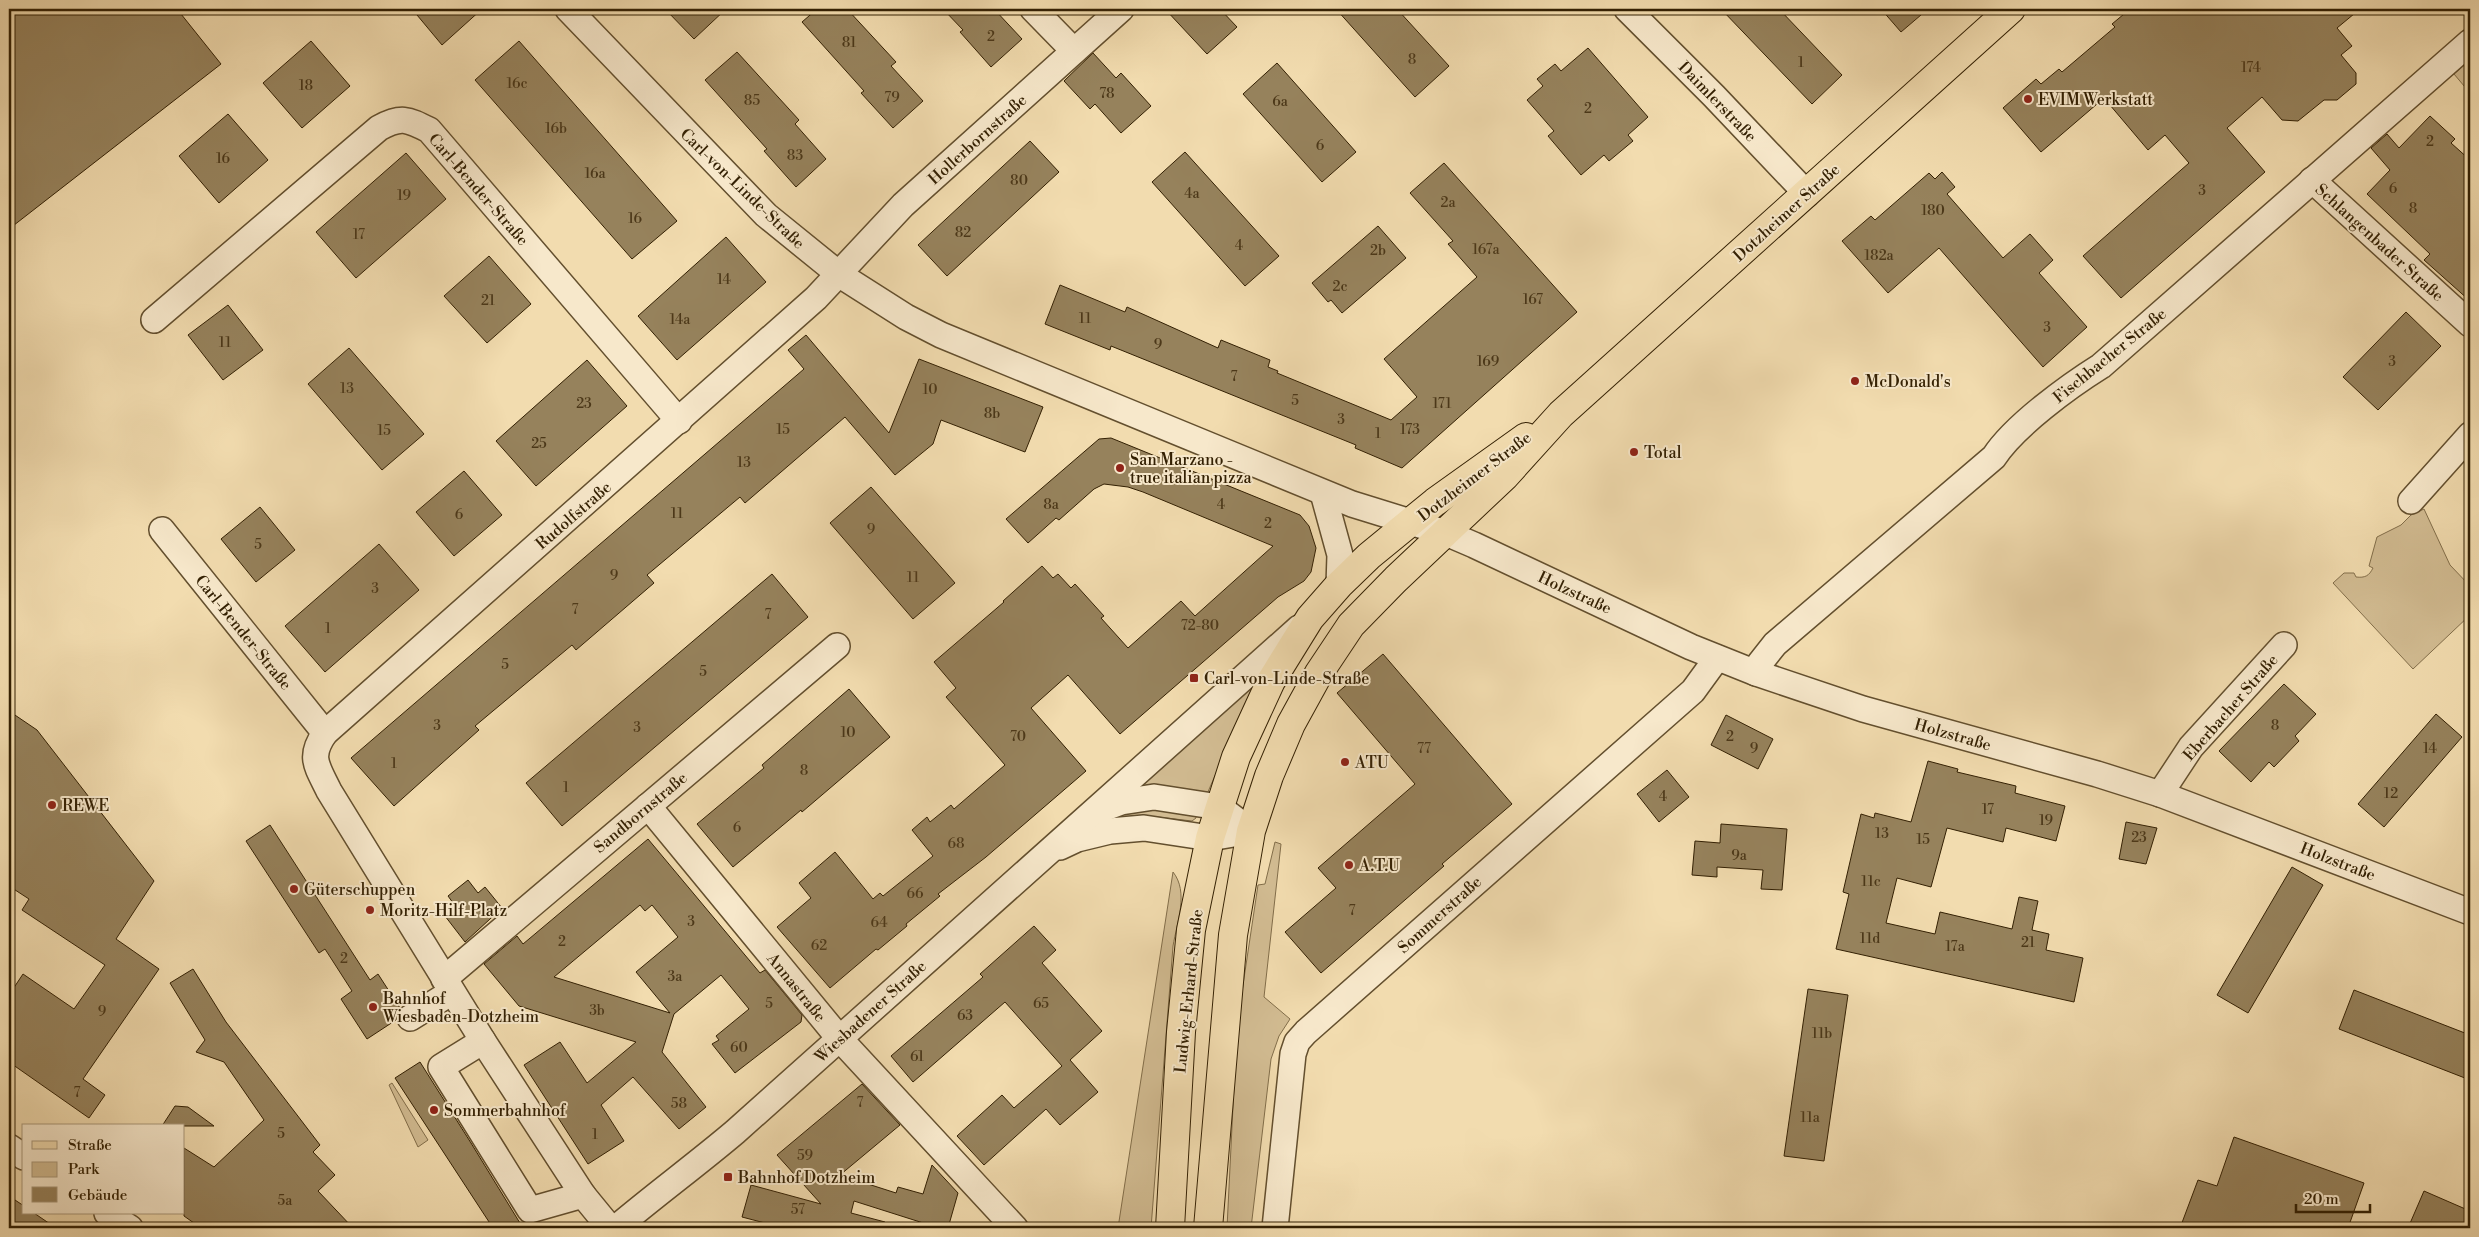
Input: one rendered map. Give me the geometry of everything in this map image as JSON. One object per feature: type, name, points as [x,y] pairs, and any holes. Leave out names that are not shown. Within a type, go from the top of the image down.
[{"type":"main road","name":"Dotzheimer Straße","points":[[1446,534],[1505,476],[1561,414],[2010,9]]},
{"type":"main road","name":"Dotzheimer Straße","points":[[1412,522],[1460,483],[1561,414]]},
{"type":"main road","name":"Ludwig-Erhard-Straße","points":[[1170,1228],[1181,1032],[1191,930],[1210,838],[1236,757],[1271,681],[1310,618],[1339,585],[1369,556],[1412,522]]},
{"type":"main road","points":[[1208,1228],[1233,935],[1251,831],[1269,776],[1291,724],[1319,673],[1351,625],[1396,579],[1446,534]]},
{"type":"street","name":"Carl-von-Linde-Straße","points":[[568,9],[766,215],[840,275],[906,317],[941,335],[1324,493],[1446,534]]},
{"type":"street","points":[[1033,9],[1074,51]]},
{"type":"street","name":"Hollerbornstraße","points":[[840,275],[903,205],[1121,9]]},
{"type":"street","name":"Daimlerstraße","points":[[1627,9],[1714,96],[1806,194]]},
{"type":"street","name":"Fischbacher Straße","points":[[1756,673],[1760,663],[1775,644],[1994,457],[2004,442],[2076,382],[2101,366],[2470,42]]},
{"type":"street","name":"Carl-Bender-Straße","points":[[154,320],[379,128],[394,120],[408,120],[429,130],[680,421]]},
{"type":"street","name":"Schlangenbader Straße","points":[[2312,180],[2470,324]]},
{"type":"street","name":"Rudolfstraße","points":[[448,985],[329,791],[314,759],[317,744],[325,733],[680,421],[840,275]]},
{"type":"street","points":[[2411,501],[2470,435]]},
{"type":"street","points":[[1324,493],[1340,554],[1339,585]]},
{"type":"street","name":"Carl-Bender-Straße","points":[[162,530],[325,733]]},
{"type":"street","name":"Holzstraße","points":[[1446,534],[1717,658],[1756,673],[1863,709],[2097,774],[2160,794],[2230,819],[2470,912]]},
{"type":"street","points":[[1090,813],[1310,618]]},
{"type":"street","name":"Eberbacher Straße","points":[[2160,794],[2192,747],[2284,645]]},
{"type":"street","name":"Sandbornstraße","points":[[410,1018],[648,806],[837,646]]},
{"type":"street","name":"Sommerstraße","points":[[1275,1228],[1293,1054],[1297,1042],[1693,690],[1717,658]]},
{"type":"street","name":"Wiesbadener Straße","points":[[616,1228],[661,1190],[692,1168],[1090,813],[1121,802],[1154,797],[1219,807],[1251,831]]},
{"type":"street","name":"Annastraße","points":[[648,806],[839,1038],[1015,1228]]},
{"type":"street","name":"Wiesbadener Straße","points":[[1047,853],[1077,839],[1127,829],[1144,828],[1210,838],[1251,831]]},
{"type":"street","points":[[448,985],[583,1195],[610,1228]]},
{"type":"street","points":[[483,1042],[440,1067],[530,1210],[583,1195]]},
{"type":"street","points":[[9,1147],[22,1156]]},
{"type":"street","name":"Wiesbadener Straße","points":[[640,1228],[672,1196],[692,1168]]},
{"type":"street","points":[[109,1214],[130,1228]]},
{"type":"green space","points":[[2470,60],[2470,93],[2454,74]]},
{"type":"green space","points":[[2424,509],[2450,565],[2470,586],[2470,615],[2413,669],[2333,583],[2344,573],[2354,573],[2356,577],[2368,575],[2373,568],[2369,566],[2377,537],[2401,525],[2411,515]]},
{"type":"green space","points":[[1253,677],[1256,682],[1207,794],[1141,787]]},
{"type":"green space","points":[[1144,807],[1196,814],[1196,818],[1192,821],[1158,817],[1119,819],[1117,813]]},
{"type":"green space","points":[[1275,842],[1281,844],[1264,997],[1290,1019],[1279,1036],[1271,1059],[1251,1228],[1227,1228],[1237,1025],[1258,885],[1265,884]]},
{"type":"green space","points":[[1173,872],[1178,880],[1181,898],[1173,946],[1151,1228],[1118,1228]]},
{"type":"green space","points":[[392,1083],[428,1140],[418,1147],[389,1085]]},
{"type":"building","points":[[9,9],[177,9],[221,64],[9,229]]},
{"type":"building","points":[[412,9],[482,9],[442,45]]},
{"type":"building","points":[[665,9],[726,9],[694,39]]},
{"type":"building","points":[[817,9],[847,9],[896,62],[891,66],[923,101],[893,128],[861,93],[864,91],[802,22]]},
{"type":"building","points":[[943,9],[994,9],[1022,39],[991,67],[960,32],[963,30]]},
{"type":"building","points":[[1165,9],[1220,9],[1237,27],[1207,54]]},
{"type":"building","points":[[1336,9],[1397,9],[1449,66],[1415,97]]},
{"type":"building","points":[[1721,9],[1779,9],[1842,75],[1812,104]]},
{"type":"building","points":[[1881,9],[1928,9],[1901,32]]},
{"type":"building","points":[[2130,9],[2360,9],[2337,28],[2352,46],[2341,55],[2356,73],[2356,84],[2337,100],[2324,100],[2298,121],[2282,120],[2262,97],[2227,128],[2265,172],[2121,298],[2083,256],[2189,163],[2165,135],[2148,150],[2104,98],[2041,152],[2003,108],[2036,79],[2041,84],[2059,69],[2062,72],[2115,27],[2112,24]]},
{"type":"building","points":[[311,41],[350,86],[302,128],[263,83]]},
{"type":"building","points":[[519,41],[677,221],[632,259],[475,80]]},
{"type":"building","points":[[1588,48],[1648,117],[1628,135],[1633,141],[1609,161],[1604,155],[1581,175],[1548,136],[1554,131],[1527,100],[1543,86],[1537,79],[1555,64],[1561,71]]},
{"type":"building","points":[[737,52],[799,120],[795,124],[826,159],[796,187],[764,151],[767,149],[705,80]]},
{"type":"building","points":[[1093,53],[1116,78],[1121,73],[1151,106],[1121,133],[1095,104],[1090,109],[1064,81]]},
{"type":"building","points":[[1277,63],[1356,152],[1322,182],[1243,94]]},
{"type":"building","points":[[228,114],[268,160],[219,203],[179,156]]},
{"type":"building","points":[[2430,116],[2455,139],[2451,143],[2470,160],[2470,301],[2424,260],[2430,254],[2367,194],[2390,170],[2371,148],[2387,134],[2399,148]]},
{"type":"building","points":[[1030,141],[1059,172],[947,276],[918,245]]},
{"type":"building","points":[[1185,152],[1279,256],[1245,286],[1152,182]]},
{"type":"building","points":[[406,153],[446,199],[356,278],[316,232]]},
{"type":"building","points":[[1444,163],[1577,312],[1402,468],[1355,448],[1356,445],[1111,346],[1110,350],[1045,324],[1060,285],[1125,312],[1127,307],[1218,348],[1221,340],[1270,360],[1268,367],[1278,371],[1277,373],[1391,420],[1417,397],[1384,359],[1477,277],[1448,244],[1453,241],[1410,193]]},
{"type":"building","points":[[1942,172],[1955,187],[1947,194],[2003,258],[2030,234],[2053,260],[2039,273],[2087,327],[2043,367],[1939,248],[1888,293],[1842,241],[1871,216],[1875,220],[1929,173],[1935,179]]},
{"type":"building","points":[[1378,226],[1406,258],[1342,313],[1331,300],[1328,302],[1312,283]]},
{"type":"building","points":[[726,237],[766,282],[677,360],[638,316]]},
{"type":"building","points":[[489,256],[531,304],[487,343],[444,296]]},
{"type":"building","points":[[228,305],[263,350],[223,380],[188,335]]},
{"type":"building","points":[[2406,312],[2441,346],[2378,410],[2343,377]]},
{"type":"building","points":[[806,335],[889,433],[919,359],[1043,407],[1025,452],[941,420],[933,444],[895,475],[845,417],[745,503],[740,497],[647,575],[654,583],[576,650],[572,645],[475,726],[479,730],[394,806],[351,758],[804,369],[788,350]]},
{"type":"building","points":[[349,348],[424,434],[382,470],[308,384]]},
{"type":"building","points":[[587,360],[627,406],[536,486],[496,441]]},
{"type":"building","points":[[1111,438],[1300,515],[1309,526],[1316,548],[1311,572],[1304,581],[1278,597],[1120,734],[1068,675],[1031,708],[1086,771],[986,857],[938,894],[940,896],[906,924],[907,926],[878,950],[876,949],[830,988],[777,927],[811,898],[799,883],[835,852],[873,899],[880,893],[883,896],[933,856],[912,830],[927,817],[930,822],[951,805],[954,809],[1005,765],[946,697],[956,688],[934,662],[1004,602],[1042,566],[1053,578],[1058,574],[1071,588],[1075,584],[1104,616],[1101,618],[1128,648],[1181,601],[1195,616],[1273,546],[1143,492],[1128,487],[1104,484],[1094,489],[1059,520],[1056,518],[1028,543],[1006,519],[1099,439]]},
{"type":"building","points":[[464,471],[502,515],[454,556],[416,512]]},
{"type":"building","points":[[871,487],[955,583],[913,619],[830,523]]},
{"type":"building","points":[[260,507],[295,550],[256,582],[221,539]]},
{"type":"building","points":[[379,544],[419,590],[325,672],[285,626]]},
{"type":"building","points":[[772,574],[808,617],[562,826],[526,783]]},
{"type":"building","points":[[1383,654],[1512,804],[1321,973],[1285,932],[1336,888],[1318,868],[1415,784],[1337,693]]},
{"type":"building","points":[[2284,684],[2316,714],[2295,736],[2299,741],[2274,767],[2269,762],[2251,782],[2219,751]]},
{"type":"building","points":[[849,689],[890,737],[802,812],[801,810],[733,867],[697,824],[764,768],[762,765]]},
{"type":"building","name":"REWE","points":[[9,711],[37,730],[154,881],[116,939],[159,969],[83,1079],[105,1095],[89,1118],[9,1062],[9,995],[23,974],[74,1009],[105,965],[22,910],[29,899],[9,886]]},
{"type":"building","points":[[2436,714],[2462,737],[2384,827],[2358,804]]},
{"type":"building","points":[[1726,715],[1773,739],[1758,769],[1711,745]]},
{"type":"building","points":[[1928,761],[1958,769],[1957,772],[2016,786],[2015,793],[2065,806],[2056,841],[2006,828],[2003,842],[1947,828],[1931,887],[1897,878],[1886,923],[1935,934],[1940,912],[2012,929],[2019,897],[2038,901],[2032,930],[2049,934],[2046,950],[2083,958],[2074,1002],[1836,949],[1849,894],[1843,892],[1861,814],[1874,818],[1875,813],[1911,822]]},
{"type":"building","points":[[1667,770],[1689,797],[1659,822],[1637,794]]},
{"type":"building","points":[[2126,822],[2157,828],[2146,864],[2119,859]]},
{"type":"building","points":[[1721,824],[1787,829],[1782,890],[1761,889],[1763,870],[1717,867],[1717,877],[1692,875],[1695,841],[1720,843]]},
{"type":"building","points":[[270,825],[370,980],[378,974],[400,1008],[397,1012],[396,1020],[367,1039],[341,999],[352,991],[325,949],[319,953],[246,841]]},
{"type":"building","points":[[648,839],[760,973],[765,970],[802,1015],[801,1022],[735,1073],[712,1044],[719,1040],[716,1036],[749,1009],[721,975],[674,1014],[662,1052],[706,1107],[679,1129],[633,1077],[601,1105],[624,1141],[588,1164],[524,1065],[560,1042],[587,1083],[636,1042],[519,1006],[484,964],[517,936],[523,944]],"holes":[[[640,905],[645,911],[652,905],[678,937],[636,972],[670,1013],[554,977]]]},
{"type":"building","points":[[2292,867],[2323,885],[2248,1013],[2217,995]]},
{"type":"building","points":[[468,880],[478,893],[485,887],[502,908],[465,942],[445,916],[456,907],[448,896]]},
{"type":"building","points":[[1034,926],[1056,950],[1042,963],[1102,1031],[1070,1060],[1098,1092],[1060,1125],[1046,1109],[984,1165],[957,1136],[1002,1095],[1014,1108],[1062,1066],[1005,1002],[913,1082],[891,1056],[983,977],[980,974]]},
{"type":"building","points":[[193,969],[226,1022],[320,1145],[313,1152],[335,1175],[318,1191],[353,1228],[201,1228],[184,1216],[185,1149],[214,1167],[264,1120],[224,1062],[196,1052],[205,1040],[170,983]]},
{"type":"building","points":[[1808,989],[1848,995],[1824,1161],[1784,1156]]},
{"type":"building","points":[[2354,990],[2470,1035],[2470,1080],[2339,1029]]},
{"type":"building","points":[[420,1062],[523,1228],[493,1228],[395,1078]]},
{"type":"building","points":[[862,1084],[900,1125],[840,1175],[896,1193],[898,1187],[923,1194],[932,1165],[958,1193],[948,1228],[939,1228],[854,1201],[851,1213],[885,1222],[884,1228],[784,1228],[742,1217],[751,1185],[821,1204],[777,1155]]},
{"type":"building","points":[[175,1106],[188,1107],[214,1126],[185,1126],[185,1124],[163,1124]]},
{"type":"building","points":[[2234,1137],[2364,1183],[2348,1228],[2180,1228],[2198,1180],[2217,1186]]},
{"type":"building","points":[[2424,1191],[2470,1211],[2470,1228],[2408,1228]]},
{"type":"building","points":[[9,1196],[22,1205],[22,1214],[35,1214],[56,1228],[9,1228]]},
{"type":"place","name":"EVIM Werkstatt","points":[[2028,99]]},
{"type":"place","name":"McDonald's","points":[[1855,381]]},
{"type":"place","name":"Total","points":[[1634,452]]},
{"type":"place","name":"San Marzano - true italian pizza","points":[[1120,468]]},
{"type":"place","name":"Carl-von-Linde-Straße","points":[[1194,678]]},
{"type":"place","name":"ATU","points":[[1345,762]]},
{"type":"place","name":"REWE","points":[[52,805]]},
{"type":"place","name":"A.T.U","points":[[1349,865]]},
{"type":"place","name":"Güterschuppen","points":[[294,889]]},
{"type":"place","name":"Moritz-Hilf-Platz","points":[[370,910]]},
{"type":"place","name":"Bahnhof Wiesbaden-Dotzheim","points":[[373,1007]]},
{"type":"place","name":"Sommerbahnhof","points":[[434,1110]]},
{"type":"place","name":"Bahnhof Dotzheim","points":[[728,1177]]}]
